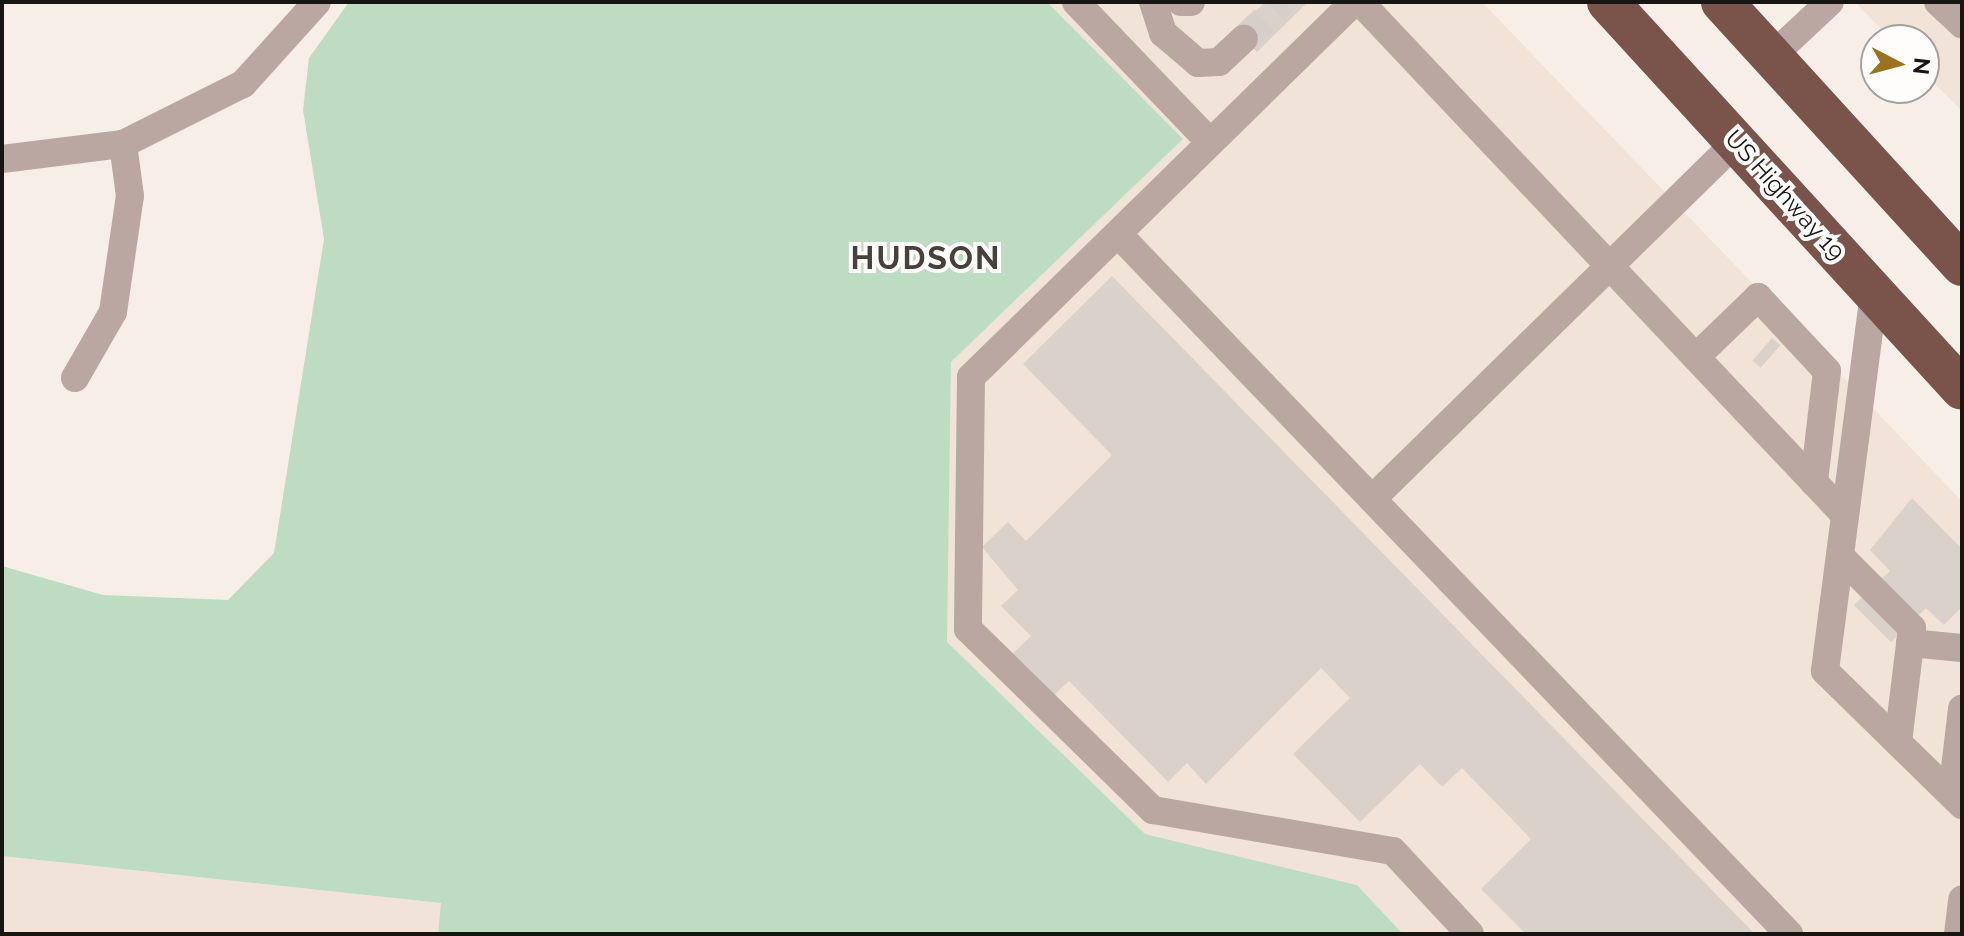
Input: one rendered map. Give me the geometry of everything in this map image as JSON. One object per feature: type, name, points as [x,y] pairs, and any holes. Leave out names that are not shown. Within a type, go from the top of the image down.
[{"type":"highway","name":"US Highway 19","points":[[1608,2],[1962,389]]},
{"type":"highway","points":[[1722,2],[1962,265]]},
{"type":"highway","points":[[1917,216],[1962,226]]},
{"type":"street","points":[[2,159],[123,144],[243,84],[317,2]]},
{"type":"street","points":[[1076,2],[1210,142]]},
{"type":"street","points":[[1153,2],[1163,33],[1198,63],[1219,62],[1244,39]]},
{"type":"street","points":[[1181,2],[1191,2]]},
{"type":"street","points":[[1470,934],[1393,851],[1153,810],[968,629],[971,377],[1357,2],[1845,515]]},
{"type":"street","points":[[1772,56],[1830,2]]},
{"type":"street","points":[[1938,2],[1962,24]]},
{"type":"street","points":[[1372,499],[1736,142]]},
{"type":"street","points":[[75,378],[113,312],[130,196],[123,144]]},
{"type":"street","points":[[1118,234],[1789,934]]},
{"type":"street","points":[[1874,293],[1825,671],[1957,799]]},
{"type":"street","points":[[1697,356],[1758,297],[1827,371],[1814,482]]},
{"type":"street","points":[[1840,556],[1912,628],[1898,742]]},
{"type":"street","points":[[1910,643],[1962,648]]},
{"type":"street","points":[[1957,799],[1962,709]]},
{"type":"street","points":[[1958,934],[1962,899]]},
{"type":"shaded area","points":[[1047,2],[1482,2],[1962,501],[1962,934],[1403,934],[1357,885],[1145,834],[947,642],[951,362],[1183,139]]},
{"type":"shaded area","points":[[1855,2],[1962,2],[1962,111],[1940,89],[1940,24],[1876,24]]},
{"type":"shaded area","points":[[2,856],[442,903],[438,934],[2,934]]},
{"type":"green space","points":[[349,2],[1047,2],[1183,139],[951,362],[947,642],[1145,834],[1357,885],[1403,934],[438,934],[441,903],[2,856],[2,566],[103,595],[228,600],[274,553],[324,239],[303,110],[309,58]]},
{"type":"building","points":[[1265,2],[1306,4],[1257,52],[1236,31]]},
{"type":"building","points":[[1112,276],[1752,931],[1749,934],[1526,934],[1481,889],[1531,839],[1462,768],[1442,787],[1420,764],[1360,822],[1293,754],[1350,698],[1321,668],[1206,784],[1187,763],[1168,782],[1069,681],[1052,697],[1011,655],[1031,636],[1001,606],[1018,590],[982,547],[1008,522],[1026,541],[1112,455],[1023,364]]},
{"type":"building","points":[[1772,338],[1780,345],[1761,368],[1752,361]]},
{"type":"building","points":[[1912,498],[1962,549],[1962,607],[1944,625],[1926,608],[1891,642],[1854,605],[1890,571],[1870,550]]},
{"type":"tunnel","points":[[1244,39],[1283,2]]},
{"type":"district","name":"HUDSON","points":[[926,258]]}]
